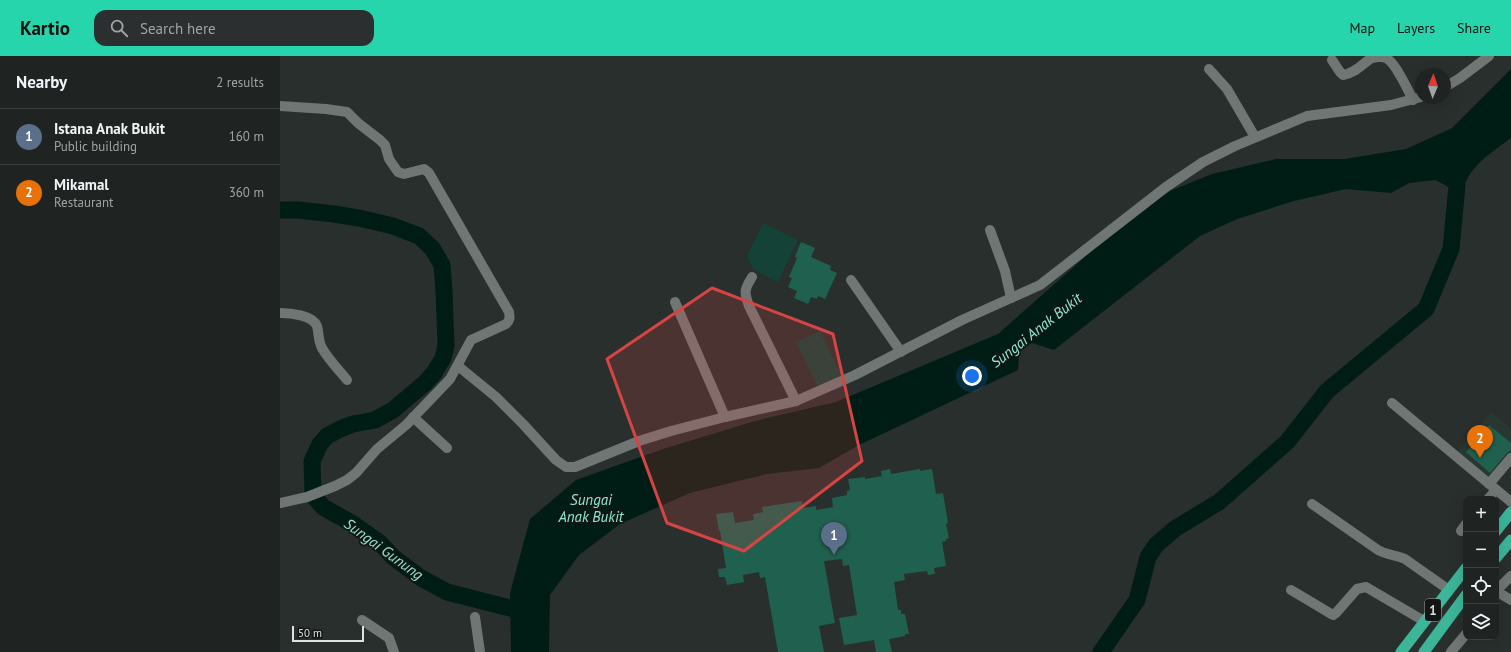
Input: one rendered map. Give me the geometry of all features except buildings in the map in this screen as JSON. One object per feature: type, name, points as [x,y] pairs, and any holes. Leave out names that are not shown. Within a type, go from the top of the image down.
[{"type":"highway","points":[[1499,527],[1511,512]]},
{"type":"highway","points":[[1499,554],[1511,540]]},
{"type":"highway","name":"1","points":[[1401,652],[1463,572]]},
{"type":"highway","name":"1","points":[[1424,652],[1463,599]]},
{"type":"street","points":[[1332,60],[1340,72],[1343,74],[1348,74],[1360,68],[1371,59],[1381,57],[1387,58],[1415,95]]},
{"type":"street","points":[[1451,83],[1460,78],[1484,58]]},
{"type":"street","points":[[1209,68],[1227,89],[1255,137]]},
{"type":"street","points":[[458,366],[496,397],[556,460],[566,467],[576,467],[639,441],[725,416],[796,401],[855,375],[962,320],[1023,294],[1040,285],[1166,187],[1203,162],[1255,137],[1308,116],[1391,105],[1415,99]]},
{"type":"street","points":[[280,106],[347,112],[358,123],[380,140],[398,172],[404,174],[424,169],[432,177],[509,312],[510,317],[510,321],[506,324],[471,340],[450,379],[413,417],[377,449],[356,473],[347,480],[335,486],[307,497],[280,503]]},
{"type":"street","points":[[990,230],[1005,271],[1012,298]]},
{"type":"street","points":[[752,277],[744,292],[749,306],[796,401]]},
{"type":"street","points":[[851,280],[901,352]]},
{"type":"street","points":[[675,302],[725,416]]},
{"type":"street","points":[[280,313],[301,316],[312,320],[317,326],[319,341],[324,352],[347,380]]},
{"type":"street","points":[[1392,403],[1511,502]]},
{"type":"street","points":[[413,417],[447,448]]},
{"type":"street","points":[[1489,496],[1492,487],[1511,458]]},
{"type":"street","points":[[1312,504],[1378,550],[1385,554],[1398,556],[1405,559],[1448,590]]},
{"type":"street","points":[[1499,591],[1511,576]]},
{"type":"street","points":[[1291,590],[1332,615],[1336,613],[1357,589],[1366,587],[1424,621]]},
{"type":"street","points":[[1499,594],[1511,600]]},
{"type":"street","points":[[475,617],[480,652]]},
{"type":"street","points":[[362,620],[389,638],[394,652]]},
{"type":"street","points":[[1451,652],[1463,638]]},
{"type":"highlighted area","points":[[712,288],[833,334],[862,461],[744,551],[667,523],[607,359]]},
{"type":"shaded area","points":[[763,223],[798,240],[778,282],[753,269],[747,256]]},
{"type":"shaded area","points":[[820,331],[845,383],[821,394],[796,342]]},
{"type":"shaded area","points":[[1491,412],[1511,429],[1511,462],[1493,483],[1457,453]]},
{"type":"water","name":"Sungai Anak Bukit","points":[[1511,69],[1511,138],[1479,163],[1465,184],[1448,187],[1436,180],[1409,183],[1391,193],[1346,189],[1294,201],[1237,219],[1200,236],[1054,350],[1032,343],[1019,351],[1018,370],[859,445],[819,468],[767,474],[690,493],[620,524],[579,555],[550,595],[549,652],[511,652],[510,593],[530,519],[576,480],[663,449],[755,421],[836,402],[998,334],[1119,227],[1170,191],[1212,174],[1276,159],[1344,159],[1406,149],[1452,128]]},
{"type":"waterway","points":[[1101,652],[1137,600],[1148,557],[1156,545],[1176,528],[1219,502],[1287,442],[1327,391],[1426,309],[1451,249],[1457,186],[1453,164]]},
{"type":"waterway","name":"Sungai Gunung","points":[[280,210],[298,210],[334,214],[393,226],[419,236],[432,248],[442,265],[446,346],[443,358],[434,373],[425,383],[393,410],[375,420],[353,424],[327,436],[320,444],[312,461],[313,495],[323,507],[353,524],[380,543],[393,557],[421,578],[447,592],[510,608],[531,609]]},
{"type":"place","name":"Mikamal","points":[[1480,458]]},
{"type":"place","name":"Istana Anak Bukit","points":[[834,555]]}]
